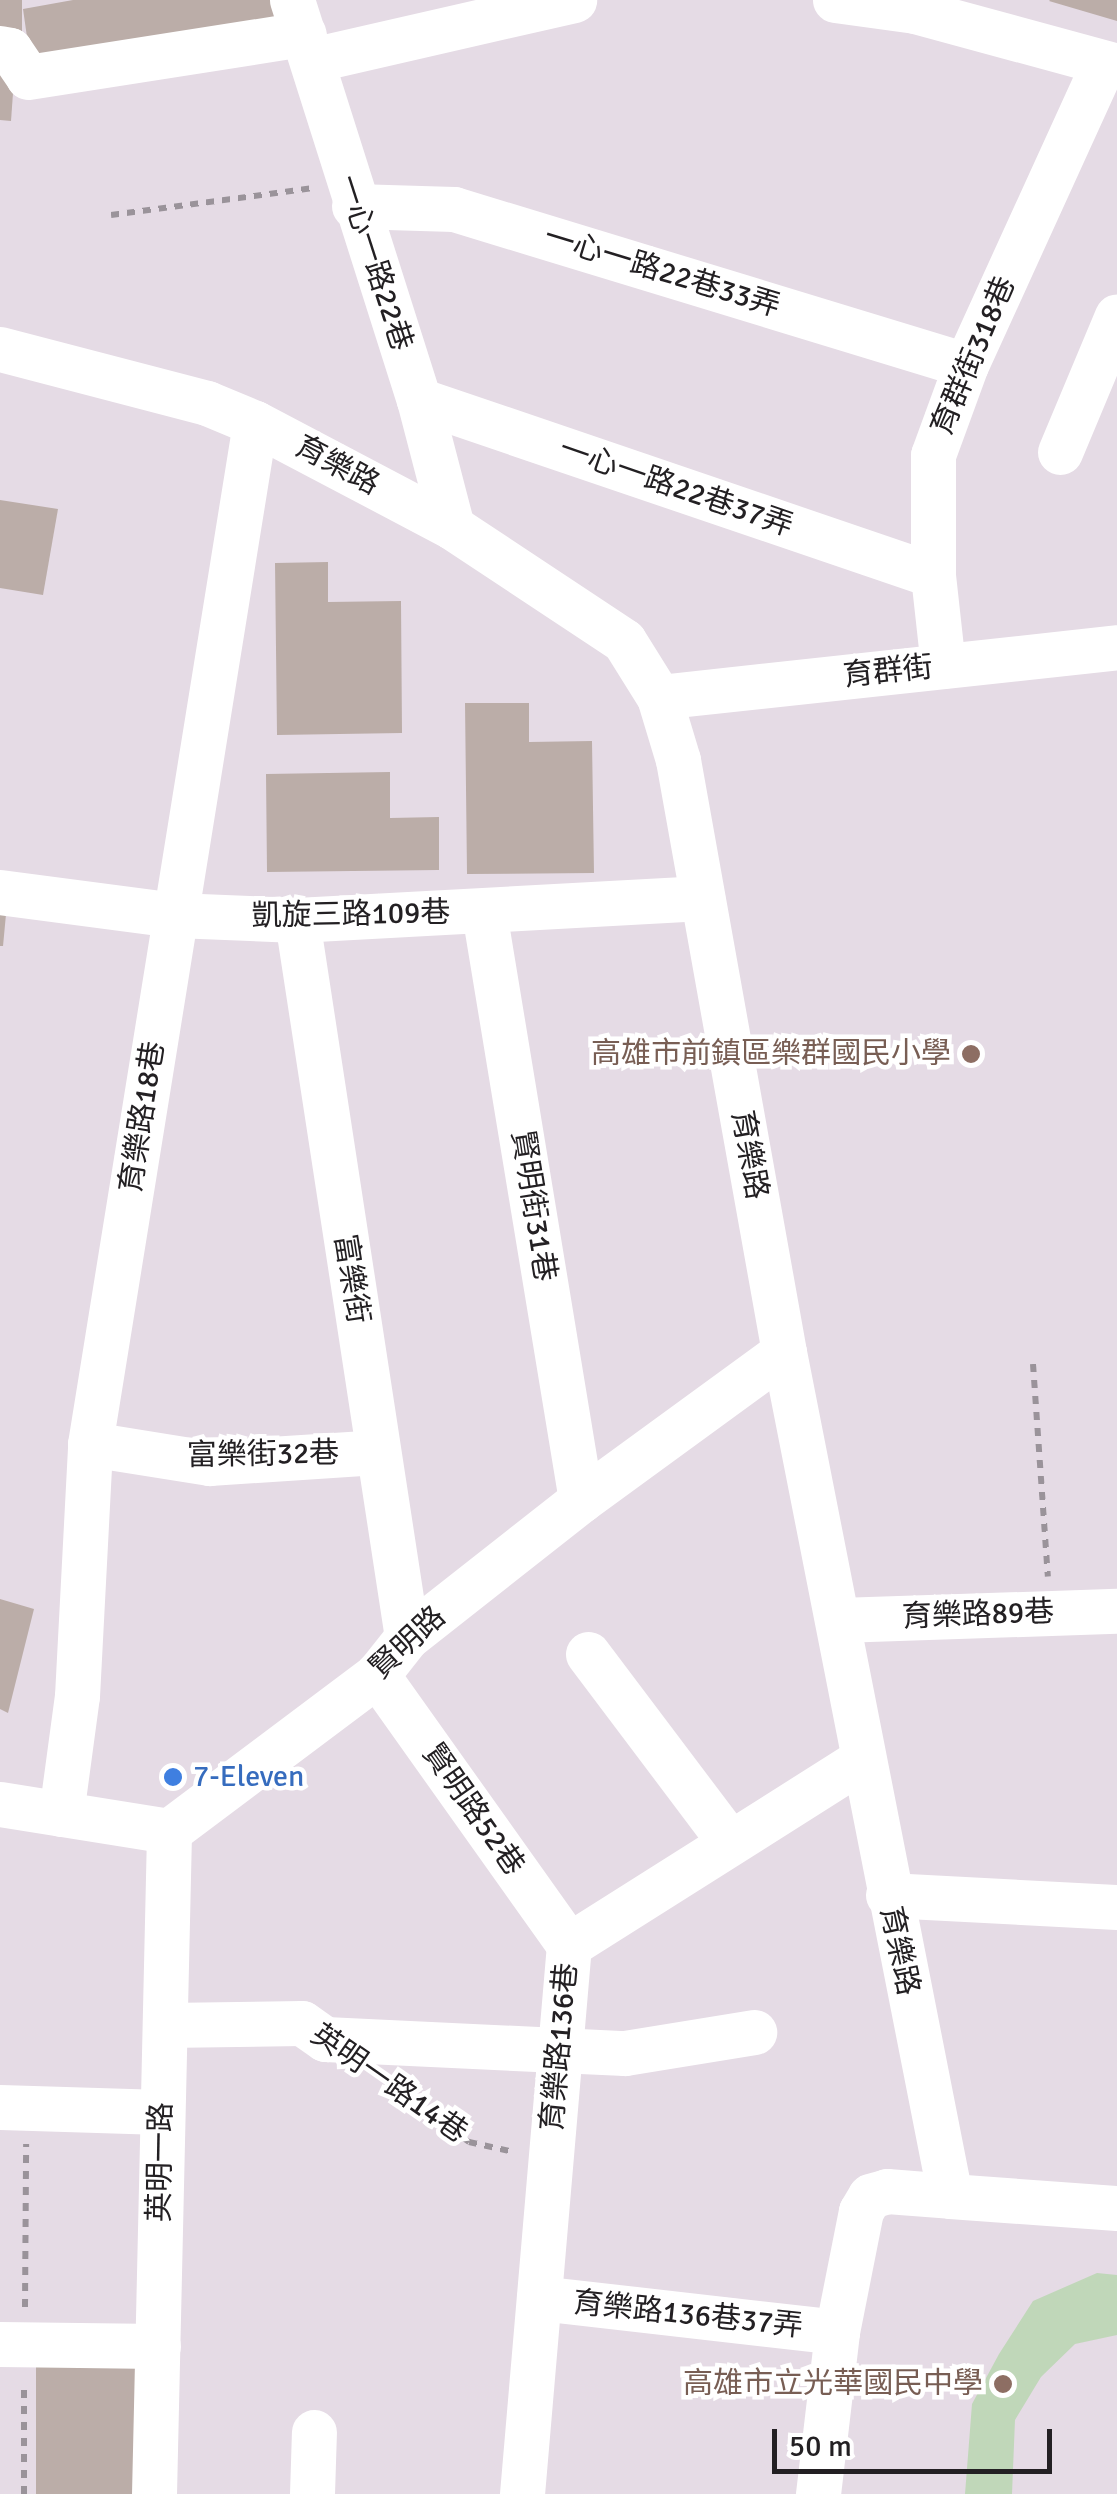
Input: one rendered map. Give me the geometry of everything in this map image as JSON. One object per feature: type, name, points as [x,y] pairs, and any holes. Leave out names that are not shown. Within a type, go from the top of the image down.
[{"type":"street","points":[[0,48],[10,50],[28,77],[303,31],[574,0]]},
{"type":"street","points":[[835,0],[915,11],[1110,65]]},
{"type":"street","name":"一心一路22巷","points":[[303,31],[351,195],[419,400],[452,527]]},
{"type":"street","name":"育群街318巷","points":[[944,666],[932,575],[933,455],[966,366],[1110,65]]},
{"type":"street","name":"一心一路22巷33弄","points":[[351,195],[454,209],[966,366]]},
{"type":"street","points":[[1060,452],[1117,316]]},
{"type":"street","name":"育樂路","points":[[0,350],[207,403],[255,423],[452,527],[624,641],[659,697],[678,760],[784,1352],[950,2196]]},
{"type":"street","name":"一心一路22巷37弄","points":[[419,400],[932,575]]},
{"type":"street","name":"育樂路18巷","points":[[61,1814],[77,1696],[90,1444],[255,423]]},
{"type":"street","name":"育群街","points":[[659,697],[1117,647]]},
{"type":"street","name":"凱旋三路109巷","points":[[0,892],[176,916],[297,920],[702,898]]},
{"type":"street","name":"賢明街31巷","points":[[484,912],[581,1500]]},
{"type":"street","name":"富樂街","points":[[297,920],[408,1637]]},
{"type":"street","name":"賢明路","points":[[169,1831],[377,1675],[408,1637],[581,1500],[784,1352]]},
{"type":"street","name":"富樂街32巷","points":[[90,1444],[209,1462],[377,1452]]},
{"type":"street","name":"育樂路89巷","points":[[839,1620],[1117,1611]]},
{"type":"street","points":[[588,1654],[728,1841]]},
{"type":"street","name":"賢明路52巷","points":[[377,1675],[569,1944]]},
{"type":"street","name":"育樂路136巷","points":[[522,2494],[569,1944],[862,1760]]},
{"type":"street","points":[[0,1804],[169,1831]]},
{"type":"street","name":"英明一路","points":[[154,2494],[169,1831]]},
{"type":"street","points":[[888,1895],[1117,1907]]},
{"type":"street","name":"英明一路14巷","points":[[165,2025],[302,2024],[324,2039]]},
{"type":"street","points":[[324,2039],[625,2053],[754,2032]]},
{"type":"street","points":[[13,2107],[162,2112]]},
{"type":"street","points":[[818,2494],[837,2332],[861,2211],[870,2196],[950,2196],[1117,2208]]},
{"type":"street","name":"育樂路136巷37弄","points":[[539,2298],[837,2332]]},
{"type":"street","points":[[12,2344],[158,2346]]},
{"type":"street","points":[[312,2494],[314,2432]]},
{"type":"path","points":[[110,215],[351,195]]},
{"type":"path","points":[[1033,1364],[1050,1612]]},
{"type":"path","name":"英明一路14巷","points":[[324,2039],[468,2142],[550,2160]]},
{"type":"path","points":[[13,2107],[12,2344],[24,2494]]},
{"type":"green space","points":[[1097,2273],[1117,2275],[1117,2335],[1075,2344],[1041,2377],[1015,2420],[1012,2494],[965,2494],[972,2404],[999,2354],[1033,2301]]},
{"type":"building","points":[[0,0],[22,0],[22,37],[0,37]]},
{"type":"building","points":[[73,0],[277,0],[281,32],[32,72],[23,9]]},
{"type":"building","points":[[1117,0],[1117,21],[1049,1]]},
{"type":"building","points":[[0,65],[15,65],[11,121],[0,120]]},
{"type":"building","points":[[0,500],[58,509],[43,595],[0,588]]},
{"type":"building","points":[[328,562],[328,602],[401,601],[402,733],[277,735],[275,563]]},
{"type":"building","points":[[465,703],[529,703],[529,742],[592,741],[594,873],[467,874]]},
{"type":"building","points":[[390,772],[390,818],[439,817],[439,870],[267,872],[266,774]]},
{"type":"building","points":[[0,913],[6,914],[3,946],[0,946]]},
{"type":"building","points":[[0,1599],[34,1609],[8,1713],[0,1709]]},
{"type":"building","points":[[36,2355],[145,2355],[145,2494],[36,2494]]},
{"type":"place","name":"高雄市前鎮區樂群國民小學","points":[[971,1054]]},
{"type":"place","name":"7-Eleven","points":[[173,1777]]},
{"type":"place","name":"高雄市立光華國民中學","points":[[1003,2384]]}]
